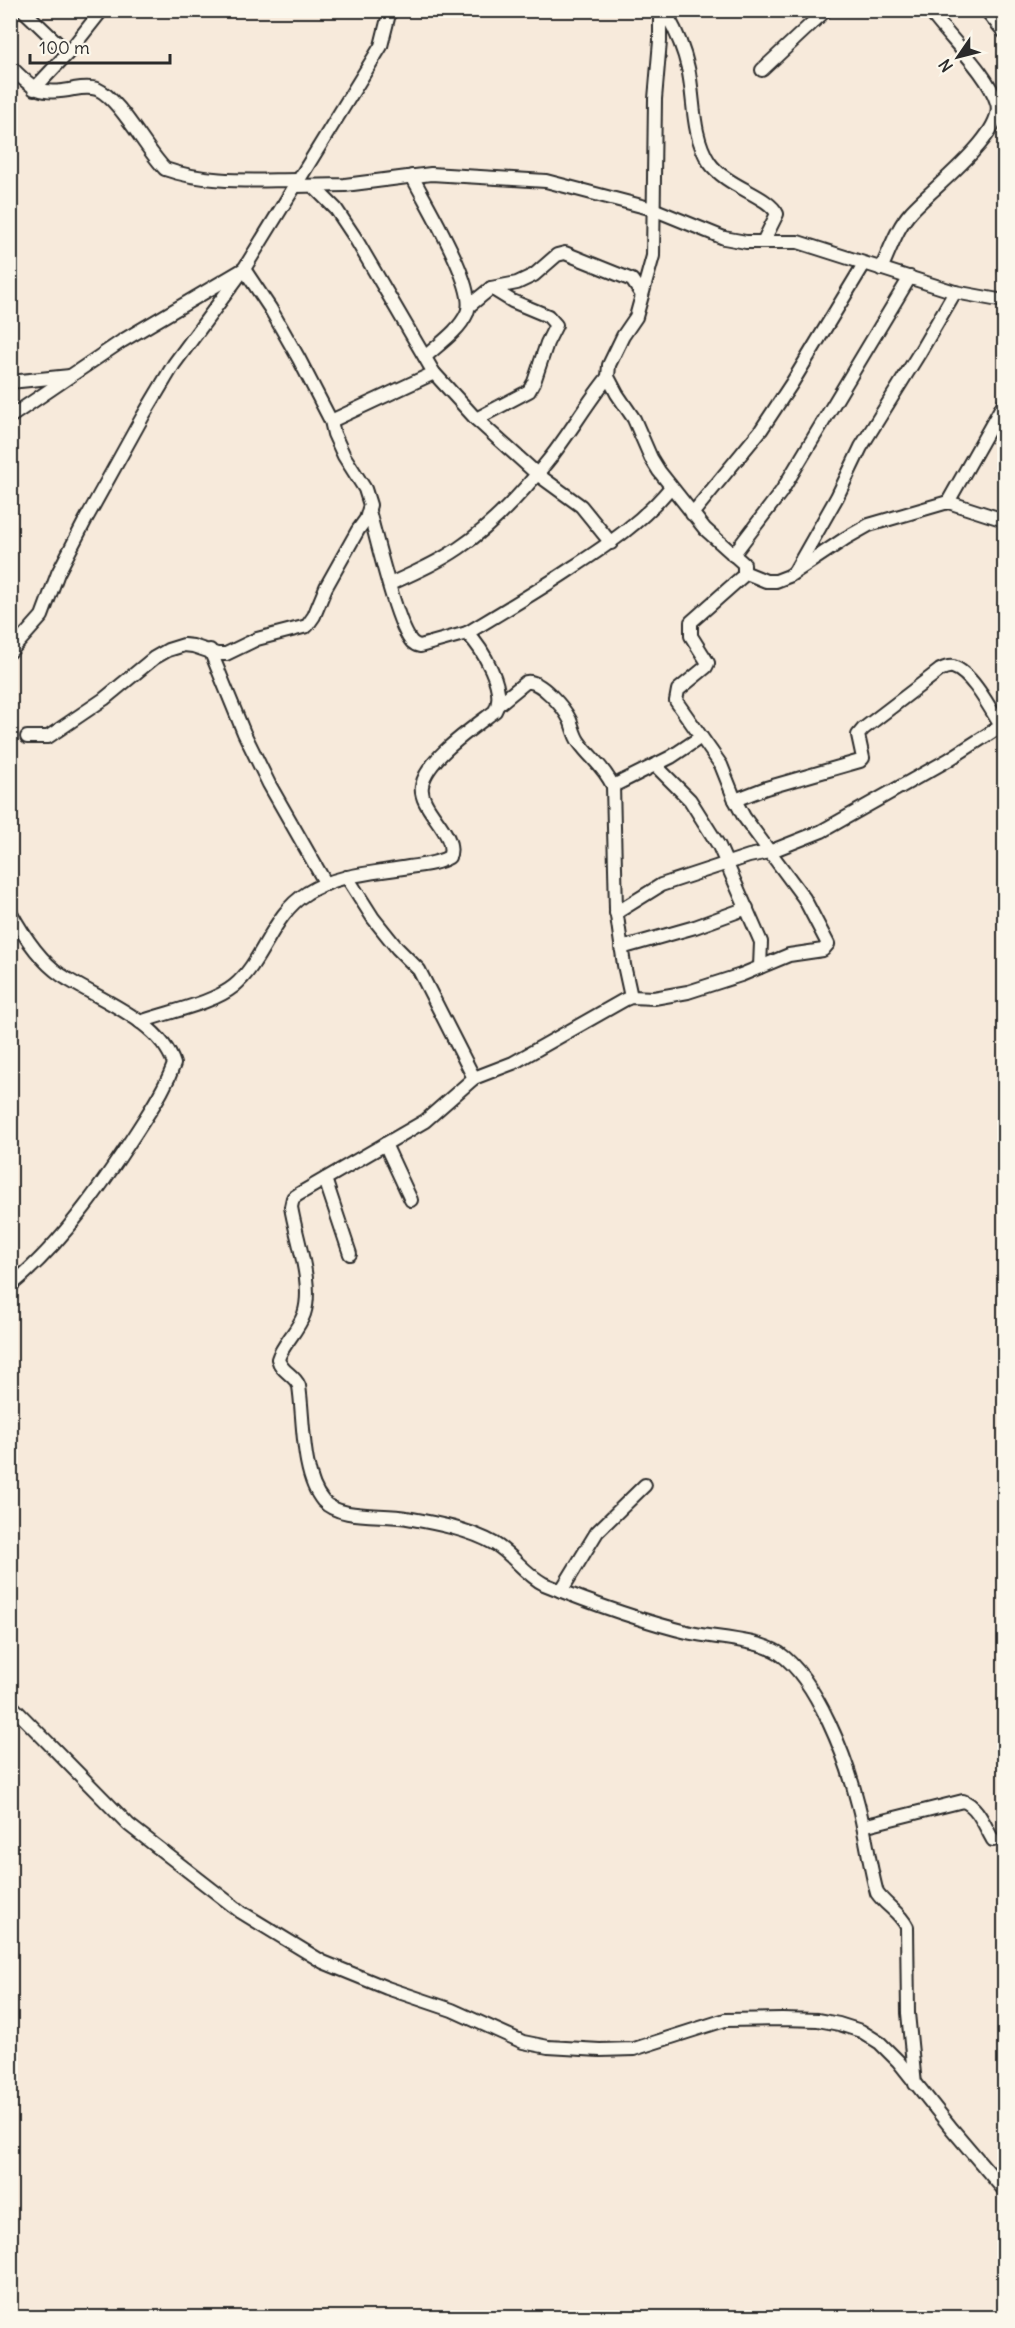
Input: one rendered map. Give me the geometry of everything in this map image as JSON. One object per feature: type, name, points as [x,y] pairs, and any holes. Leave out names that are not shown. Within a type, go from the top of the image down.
[{"type":"street","points":[[23,10],[69,52]]},
{"type":"street","points":[[34,89],[69,52],[102,10]]},
{"type":"street","points":[[10,652],[42,616],[58,573],[81,528],[174,364],[244,269],[381,46],[390,10]]},
{"type":"street","points":[[762,70],[826,10]]},
{"type":"street","points":[[881,269],[910,212],[937,189],[975,149],[989,133],[998,117],[996,101],[986,82],[929,10]]},
{"type":"street","points":[[986,10],[1005,32]]},
{"type":"street","points":[[390,584],[427,568],[460,548],[518,496],[537,474],[608,377],[609,364],[623,336],[636,317],[653,256],[655,99],[660,41],[666,12]]},
{"type":"street","points":[[666,12],[685,59],[697,133],[709,162],[724,178],[774,207],[777,214],[763,242]]},
{"type":"street","points":[[10,66],[34,89],[43,93],[81,88],[96,89],[111,101],[129,122],[155,159],[165,169],[171,171],[224,179],[313,186],[345,185],[431,174],[546,181],[653,209],[734,241],[798,242],[955,291],[1005,301]]},
{"type":"street","points":[[412,176],[460,271],[469,295],[469,306],[462,322],[425,357]]},
{"type":"street","points":[[313,186],[336,208],[434,373],[476,419],[537,474],[581,506],[611,543]]},
{"type":"street","points":[[469,306],[491,288],[517,283],[534,275],[557,255],[566,253],[632,280],[642,295]]},
{"type":"street","points":[[693,514],[761,430],[864,264]]},
{"type":"street","points":[[10,417],[123,341],[244,269]]},
{"type":"street","points":[[27,737],[48,737],[104,699],[154,658],[168,650],[184,645],[210,650],[217,654],[226,654],[257,639],[307,626],[369,511],[370,505],[365,489],[344,456],[331,421],[270,308],[244,269]]},
{"type":"street","points":[[733,555],[781,492],[910,277]]},
{"type":"street","points":[[476,419],[529,390],[556,325],[548,316],[512,301],[491,288]]},
{"type":"street","points":[[795,572],[861,447],[955,291]]},
{"type":"street","points":[[331,421],[434,373]]},
{"type":"street","points":[[10,382],[74,375]]},
{"type":"street","points":[[608,377],[634,419],[651,459],[671,487],[705,529],[744,564],[741,578],[691,622],[691,636],[708,663],[678,690],[676,701],[721,765],[735,800],[769,852],[804,898],[828,944],[823,950],[789,955],[714,983],[670,996],[631,997],[513,1064],[474,1078],[436,1113],[293,1198],[291,1207],[303,1264],[307,1302],[300,1324],[278,1359],[285,1372],[297,1380],[305,1449],[313,1479],[323,1501],[333,1508],[345,1513],[403,1517],[442,1525],[480,1537],[496,1544],[531,1577],[561,1591],[689,1633],[764,1646],[784,1657],[802,1677],[824,1713],[850,1779],[863,1826],[877,1893],[885,1904],[903,1919],[907,1927],[908,2013],[915,2084]]},
{"type":"street","points":[[948,502],[1005,403]]},
{"type":"street","points":[[369,511],[402,621],[414,645],[420,646],[467,633],[523,600],[611,543],[654,508],[671,487]]},
{"type":"street","points":[[744,572],[766,581],[776,581],[795,572],[869,525],[948,502],[1005,520]]},
{"type":"street","points":[[467,633],[488,663],[499,696],[499,704]]},
{"type":"street","points":[[210,650],[220,679],[269,784],[326,884]]},
{"type":"street","points":[[616,913],[662,885],[769,852],[843,820],[1003,729],[988,703],[964,674],[955,668],[947,667],[863,729],[858,735],[863,758],[860,761],[766,788],[735,800]]},
{"type":"street","points":[[140,1022],[219,996],[234,986],[255,963],[291,906],[306,893],[347,878],[433,863],[449,856],[451,851],[449,841],[424,799],[422,784],[431,768],[450,746],[495,711],[499,704],[526,682],[534,682],[561,706],[579,742],[606,771],[613,786],[616,913],[631,997]]},
{"type":"street","points":[[613,786],[655,765],[701,737]]},
{"type":"street","points":[[655,765],[690,800],[719,846],[761,942],[760,967]]},
{"type":"street","points":[[347,878],[373,918],[397,948],[420,970],[474,1078]]},
{"type":"street","points":[[621,948],[695,927],[747,908]]},
{"type":"street","points":[[10,1286],[28,1272],[101,1185],[125,1151],[169,1079],[174,1064],[170,1052],[140,1022],[60,975],[40,958],[11,914]]},
{"type":"street","points":[[385,1144],[411,1200]]},
{"type":"street","points":[[325,1179],[351,1254]]},
{"type":"street","points":[[561,1591],[597,1532],[645,1485]]},
{"type":"street","points":[[10,1704],[129,1825],[241,1912],[276,1935],[331,1965],[387,1988],[452,2010],[523,2042],[548,2047],[634,2049],[725,2020],[818,2020],[861,2031],[880,2043],[898,2061],[1005,2190]]},
{"type":"street","points":[[863,1826],[963,1801],[969,1803],[977,1812],[993,1840]]}]
